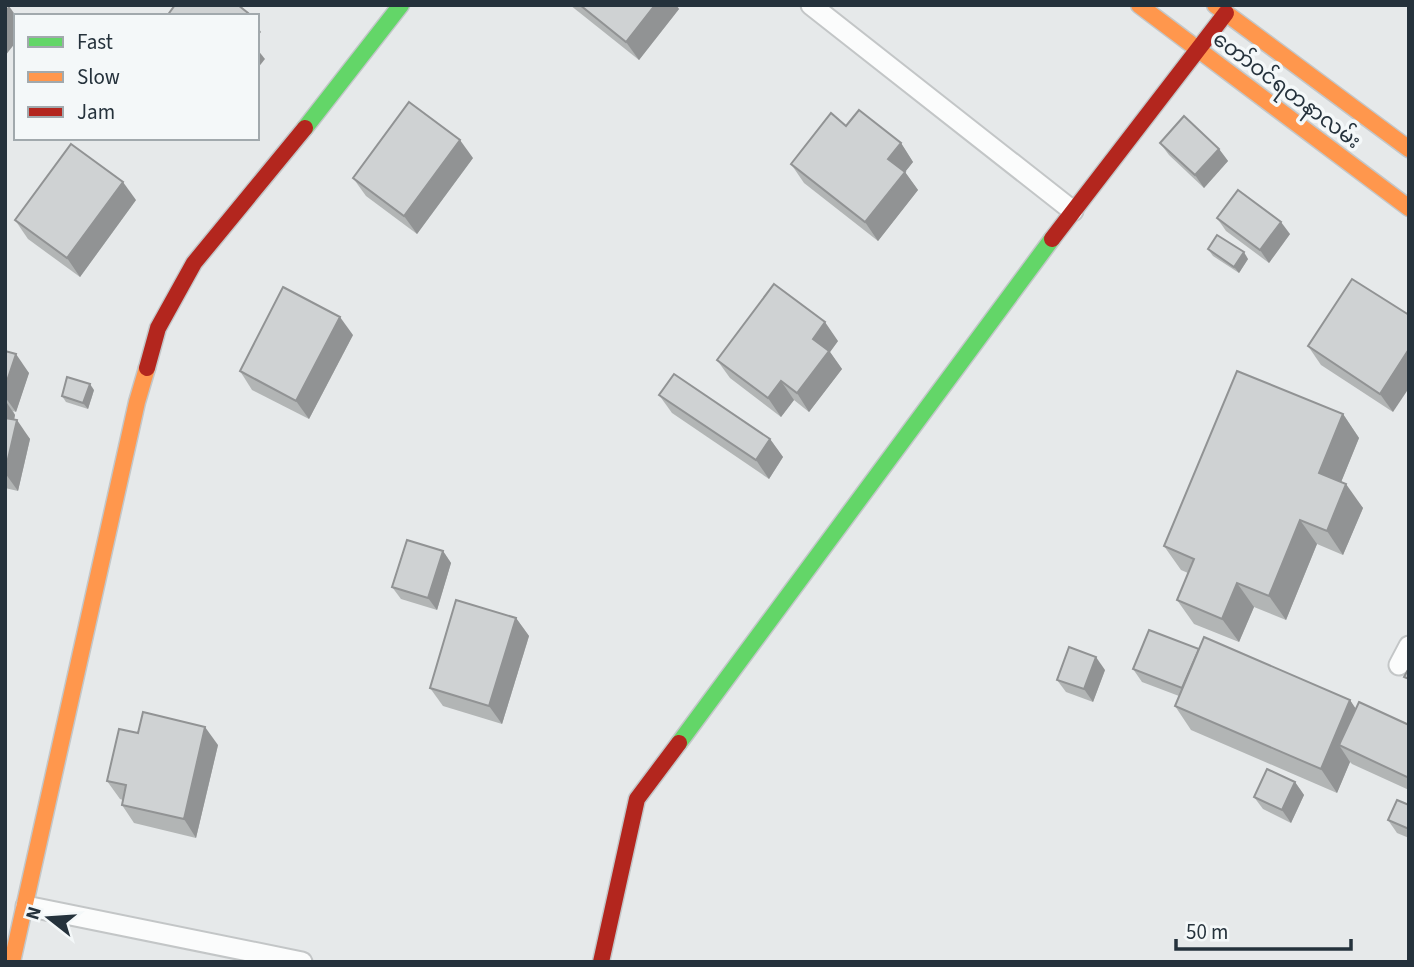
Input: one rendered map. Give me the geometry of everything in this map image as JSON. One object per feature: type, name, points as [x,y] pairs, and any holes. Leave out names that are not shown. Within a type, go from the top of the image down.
[{"type":"street","points":[[12,962],[137,402],[158,328],[194,263],[262,183],[401,5]]},
{"type":"street","points":[[811,5],[1073,211]]},
{"type":"street","name":"တော်ဝင်ရတနာလမ်း","points":[[1139,5],[1409,208]]},
{"type":"street","points":[[601,962],[637,799],[1073,211],[1198,49],[1220,9]]},
{"type":"street","name":"တော်ဝင်ရတနာလမ်း","points":[[1220,9],[1409,149]]},
{"type":"street","points":[[1399,665],[1409,646]]},
{"type":"street","points":[[26,906],[302,962]]},
{"type":"building","points":[[175,5],[238,5],[248,13],[247,14],[168,14]]},
{"type":"building","points":[[580,5],[655,5],[626,42]]},
{"type":"building","points":[[409,102],[460,140],[404,216],[353,178]]},
{"type":"building","points":[[859,110],[901,143],[888,159],[905,172],[865,222],[791,164],[831,113],[846,126]]},
{"type":"building","points":[[1184,116],[1219,149],[1195,175],[1160,143]]},
{"type":"building","points":[[71,144],[123,182],[67,258],[15,220]]},
{"type":"building","points":[[1238,190],[1281,222],[1260,250],[1217,218]]},
{"type":"building","points":[[1217,235],[1244,252],[1234,267],[1208,249]]},
{"type":"building","points":[[1352,279],[1409,315],[1409,349],[1380,394],[1308,346]]},
{"type":"building","points":[[774,284],[825,322],[813,339],[829,351],[797,393],[781,381],[768,398],[717,360]]},
{"type":"building","points":[[283,287],[340,317],[296,401],[240,371]]},
{"type":"building","points":[[5,351],[16,354],[5,387]]},
{"type":"building","points":[[1237,371],[1343,414],[1319,473],[1346,484],[1327,531],[1300,520],[1269,596],[1237,583],[1222,619],[1177,600],[1194,559],[1164,546]]},
{"type":"building","points":[[674,374],[770,439],[756,460],[659,395]]},
{"type":"building","points":[[67,377],[90,384],[83,403],[62,396]]},
{"type":"building","points":[[5,418],[17,420],[5,472]]},
{"type":"building","points":[[407,540],[443,551],[428,598],[392,587]]},
{"type":"building","points":[[456,600],[516,618],[489,706],[430,688]]},
{"type":"building","points":[[1149,630],[1199,649],[1182,688],[1133,669]]},
{"type":"building","points":[[1204,637],[1350,700],[1321,769],[1175,706]]},
{"type":"building","points":[[1069,647],[1096,657],[1084,689],[1057,680]]},
{"type":"building","points":[[1359,702],[1409,725],[1409,778],[1339,745]]},
{"type":"building","points":[[143,712],[205,727],[184,819],[122,805],[126,785],[107,781],[119,729],[138,733]]},
{"type":"building","points":[[1267,769],[1295,782],[1282,810],[1254,797]]},
{"type":"building","points":[[1397,800],[1409,805],[1409,829],[1388,820]]},
{"type":"traffic: fast","points":[[305,128],[401,5]]},
{"type":"traffic: fast","points":[[679,743],[1052,239]]},
{"type":"traffic: slow","points":[[1139,5],[1409,208]]},
{"type":"traffic: slow","points":[[1215,5],[1409,149]]},
{"type":"traffic: slow","points":[[12,962],[137,402],[147,368]]},
{"type":"traffic: jam","points":[[1052,239],[1226,13]]},
{"type":"traffic: jam","points":[[147,368],[158,328],[194,263],[305,128]]},
{"type":"traffic: jam","points":[[601,962],[637,799],[679,743]]}]
